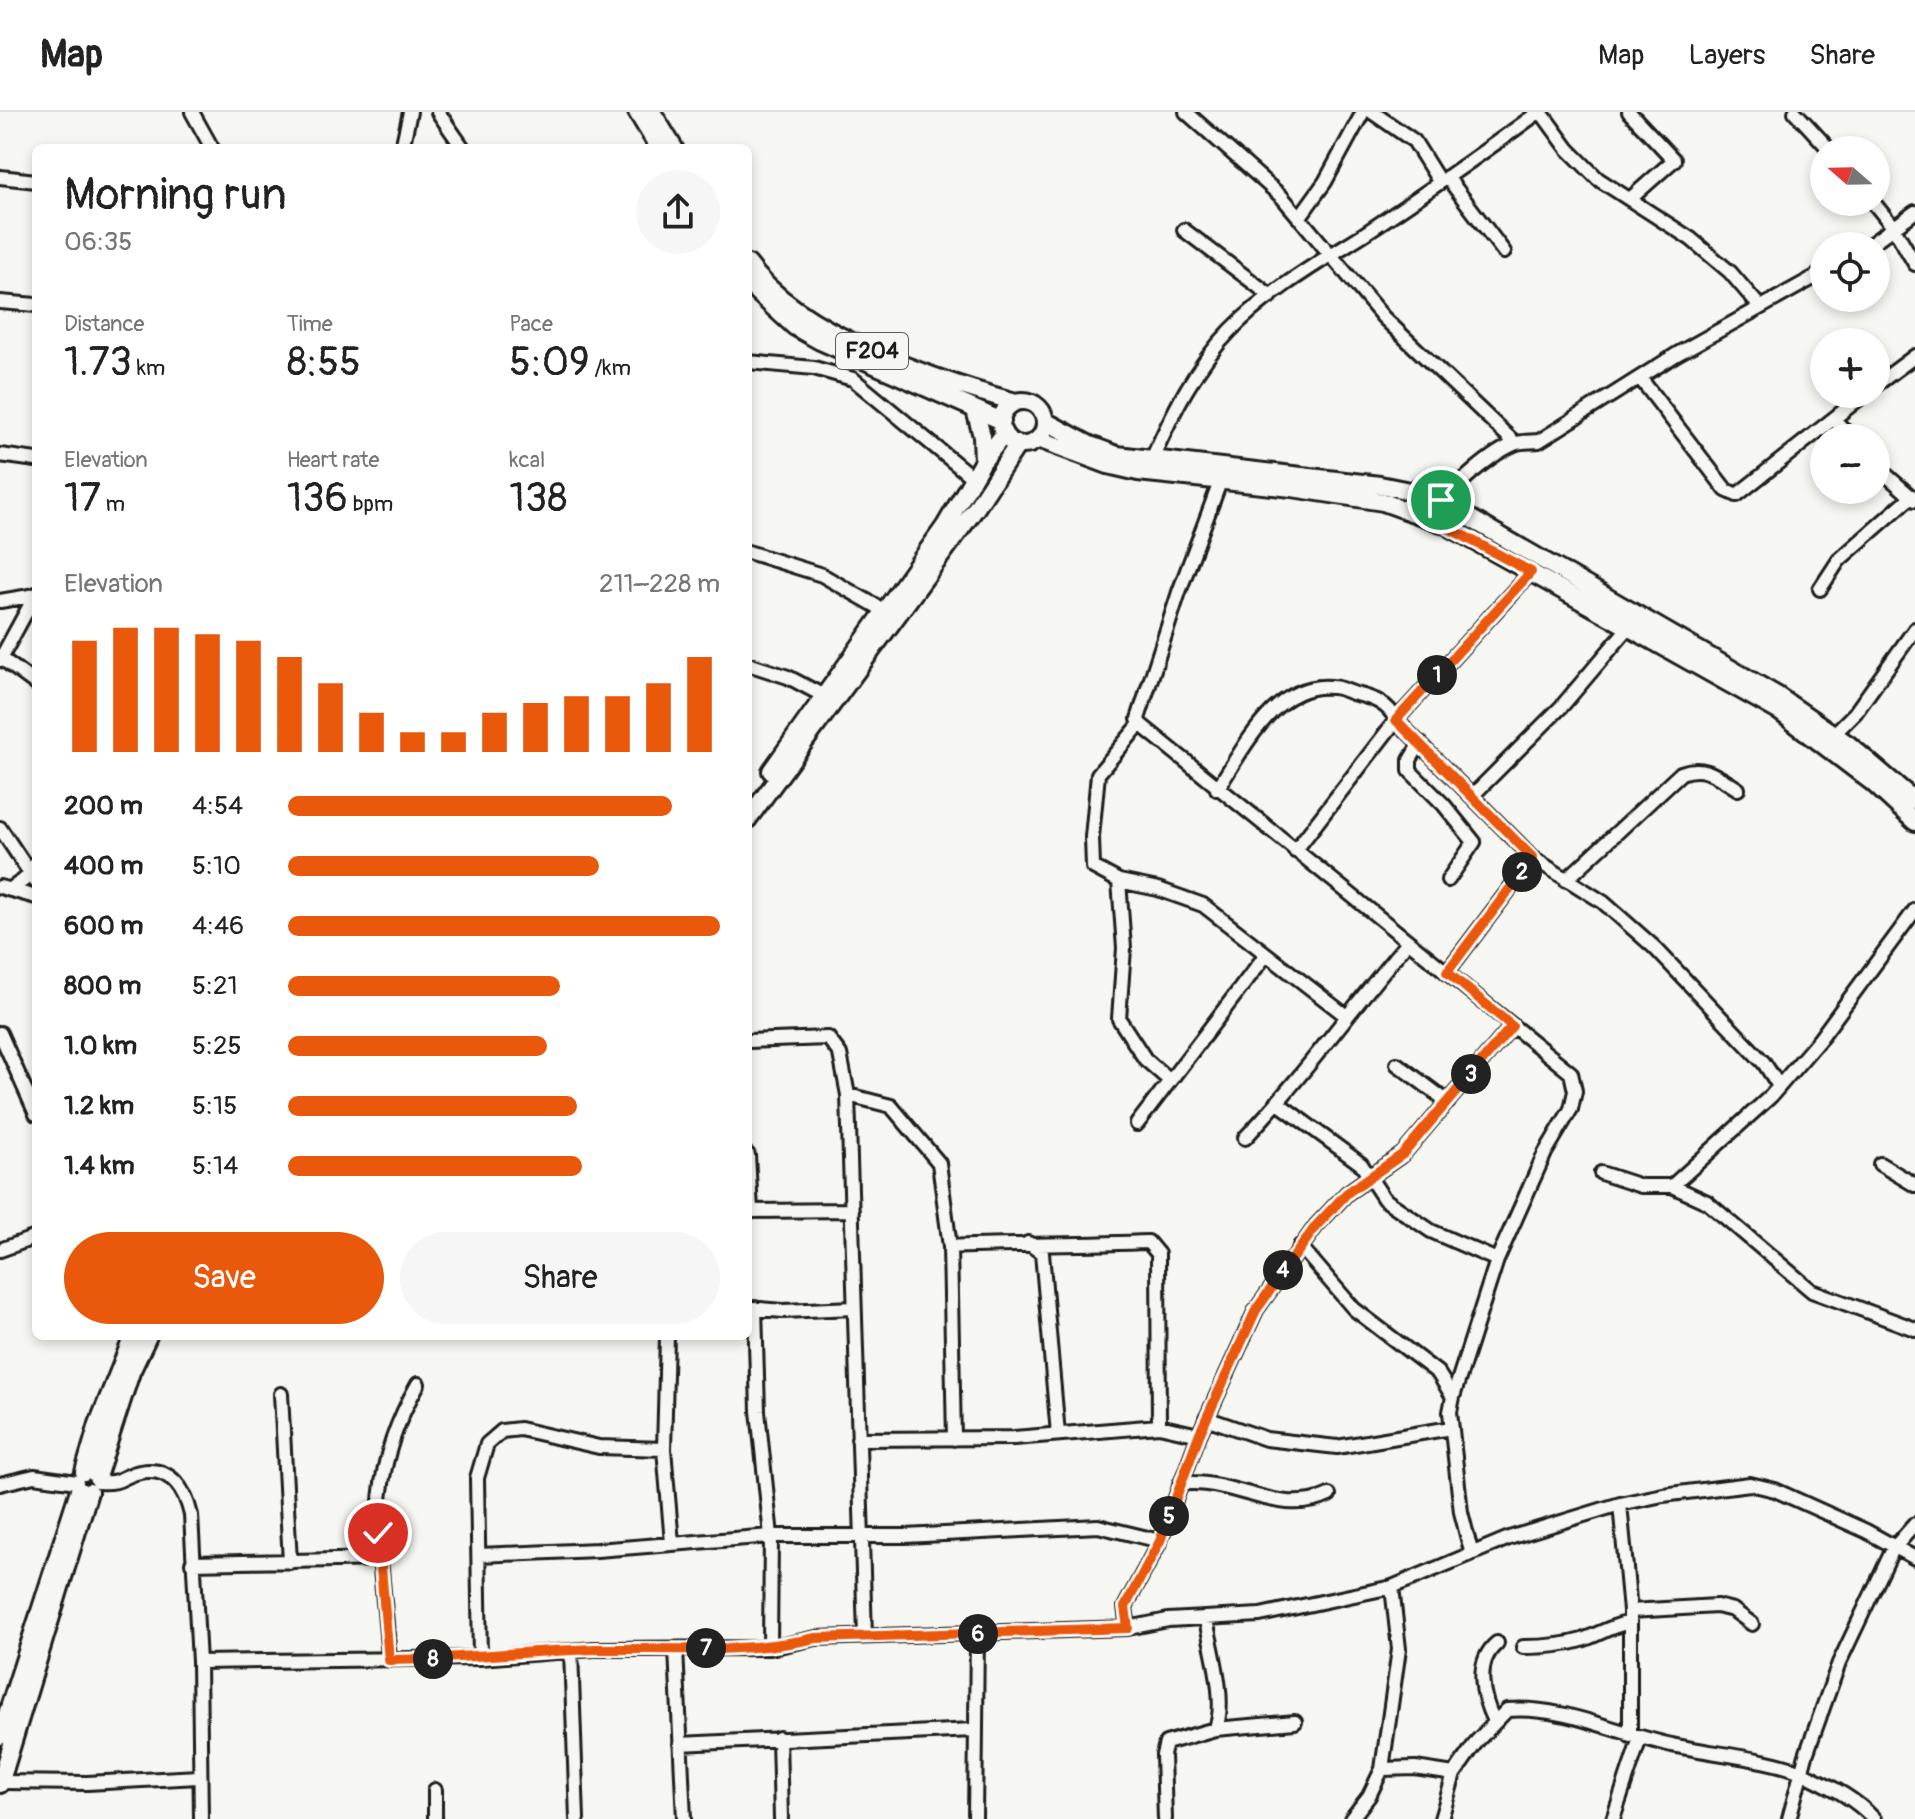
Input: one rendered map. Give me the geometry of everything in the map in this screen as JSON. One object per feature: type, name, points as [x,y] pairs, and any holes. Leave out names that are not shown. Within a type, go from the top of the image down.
[{"type":"main road","points":[[637,112],[657,144]]},
{"type":"main road","points":[[652,112],[672,144]]},
{"type":"main road","name":"F204","points":[[752,269],[774,294],[800,313],[867,348],[964,388],[1038,407],[1045,421],[1103,450],[1152,459],[1171,470],[1220,482],[1383,502],[1432,519],[1780,712],[1873,783],[1915,822]]},
{"type":"main road","name":"F204","points":[[752,288],[795,327],[975,410],[1008,433]]},
{"type":"main road","points":[[752,814],[976,508],[1008,433],[1006,410],[1016,402]]},
{"type":"main road","points":[[975,410],[982,436],[983,461]]},
{"type":"main road","points":[[1008,433],[1038,439],[1045,421]]},
{"type":"main road","points":[[752,795],[945,526],[983,461],[1008,433]]},
{"type":"main road","name":"F204","points":[[1038,439],[1108,465],[1386,486],[1451,495],[1834,734],[1915,801]]},
{"type":"main road","points":[[0,1783],[87,1482],[102,1412],[131,1340]]},
{"type":"main road","points":[[0,1736],[87,1482],[146,1340]]},
{"type":"street","points":[[192,112],[210,144]]},
{"type":"street","points":[[403,144],[410,112]]},
{"type":"street","points":[[438,112],[460,144]]},
{"type":"street","points":[[1186,112],[1282,197],[1383,317],[1515,443]]},
{"type":"street","points":[[1299,218],[1325,182],[1363,112]]},
{"type":"street","points":[[1372,112],[1414,141],[1504,252]]},
{"type":"street","points":[[1152,459],[1170,418],[1228,332],[1329,253],[1540,112],[1568,149],[1598,179],[1691,239],[1730,272],[1760,307]]},
{"type":"street","points":[[1629,112],[1674,160],[1630,199]]},
{"type":"street","points":[[1795,112],[1817,136]]},
{"type":"street","points":[[0,177],[32,181]]},
{"type":"street","points":[[1888,232],[1915,212]]},
{"type":"street","points":[[1884,216],[1915,264]]},
{"type":"street","points":[[1184,230],[1271,296]]},
{"type":"street","points":[[1432,519],[1451,495],[1515,443],[1539,441],[1640,378],[1810,280]]},
{"type":"street","points":[[0,302],[32,305]]},
{"type":"street","points":[[1890,375],[1915,356]]},
{"type":"street","points":[[752,362],[814,368],[853,379],[973,478]]},
{"type":"street","points":[[1640,378],[1726,490],[1737,495],[1848,408]]},
{"type":"street","points":[[1834,419],[1838,424]]},
{"type":"street","points":[[0,455],[32,459]]},
{"type":"street","points":[[1820,589],[1839,560],[1913,498],[1890,478]]},
{"type":"street","points":[[1220,482],[1169,621],[1138,719],[1140,724],[1571,1073],[1575,1091],[1566,1123],[1545,1153],[1497,1260],[1453,1397],[1451,1428],[1461,1512],[1471,1551]]},
{"type":"street","points":[[752,553],[822,575],[885,611]]},
{"type":"street","points":[[1295,851],[1396,720],[1531,572]]},
{"type":"street","points":[[0,601],[32,595]]},
{"type":"street","points":[[32,601],[1,659],[32,681]]},
{"type":"street","points":[[1473,795],[1562,706],[1629,627]]},
{"type":"street","points":[[1834,734],[1855,713],[1915,629]]},
{"type":"street","points":[[752,665],[788,677],[824,696]]},
{"type":"street","points":[[1217,789],[1271,713],[1287,698],[1310,687],[1334,687],[1374,699],[1391,709],[1396,720],[1533,858],[1603,902],[1655,948],[1775,1075],[1779,1086]]},
{"type":"street","points":[[1140,724],[1098,774],[1095,785],[1093,867],[1119,881],[1158,889],[1203,905],[1345,1015]]},
{"type":"street","points":[[1420,743],[1410,760],[1410,771],[1444,805],[1474,842],[1448,880]]},
{"type":"street","points":[[1566,880],[1681,773],[1695,768],[1709,771],[1738,789]]},
{"type":"street","points":[[1444,805],[1463,785]]},
{"type":"street","points":[[0,828],[32,865]]},
{"type":"street","points":[[1447,972],[1533,858]]},
{"type":"street","points":[[6,887],[24,880],[32,868]]},
{"type":"street","points":[[1119,881],[1124,948],[1119,1019],[1145,1059],[1169,1080]]},
{"type":"street","points":[[6,887],[32,896]]},
{"type":"street","points":[[1672,1186],[1779,1086],[1819,1040],[1915,910]]},
{"type":"street","points":[[1245,1138],[1278,1103],[1345,1015],[1407,943]]},
{"type":"street","points":[[1137,1124],[1265,956]]},
{"type":"street","points":[[1128,1628],[1125,1607],[1160,1541],[1206,1418],[1256,1310],[1300,1246],[1347,1193],[1403,1154],[1512,1026]]},
{"type":"street","points":[[0,1033],[32,1105]]},
{"type":"street","points":[[752,1041],[828,1038],[840,1054],[848,1095],[865,1636]]},
{"type":"street","points":[[1397,1064],[1448,1102]]},
{"type":"street","points":[[848,1095],[891,1106],[939,1163],[950,1247],[954,1439]]},
{"type":"street","points":[[1278,1103],[1361,1164],[1367,1178],[1384,1199],[1431,1231],[1497,1260]]},
{"type":"street","points":[[1880,1164],[1915,1185]]},
{"type":"street","points":[[1601,1173],[1641,1186],[1672,1186],[1707,1202],[1812,1291],[1915,1329]]},
{"type":"street","points":[[752,1211],[852,1210]]},
{"type":"street","points":[[0,1250],[32,1238]]},
{"type":"street","points":[[950,1247],[1148,1242],[1154,1247],[1158,1254],[1159,1426]]},
{"type":"street","points":[[1028,1243],[1042,1253],[1058,1434]]},
{"type":"street","points":[[1300,1246],[1354,1309],[1438,1373],[1453,1397]]},
{"type":"street","points":[[752,1308],[854,1308]]},
{"type":"street","points":[[752,1323],[771,1536],[770,1648]]},
{"type":"street","points":[[667,1340],[664,1449],[672,1543]]},
{"type":"street","points":[[389,1660],[377,1516],[383,1467],[402,1411],[418,1384]]},
{"type":"street","points":[[281,1394],[290,1562]]},
{"type":"street","points":[[1206,1418],[1266,1439],[1337,1447],[1451,1428]]},
{"type":"street","points":[[858,1439],[954,1439],[1159,1426],[1199,1435]]},
{"type":"street","points":[[480,1658],[477,1478],[487,1444],[502,1431],[520,1429],[599,1447],[664,1449]]},
{"type":"street","points":[[0,1484],[34,1476],[118,1483],[138,1472],[163,1473],[179,1483],[191,1515],[199,1662],[198,1777],[201,1819]]},
{"type":"street","points":[[1180,1484],[1195,1482],[1233,1487],[1278,1502],[1311,1502],[1329,1495]]},
{"type":"street","points":[[199,1662],[480,1658],[571,1651],[770,1648],[816,1638],[1128,1628],[1168,1620],[1260,1615],[1392,1587],[1471,1551],[1620,1504],[1699,1489],[1763,1486],[1866,1531],[1893,1549],[1915,1558]]},
{"type":"street","points":[[1613,1819],[1635,1737],[1630,1616],[1620,1504]]},
{"type":"street","points":[[1789,1819],[1801,1772],[1839,1663],[1893,1549],[1915,1524]]},
{"type":"street","points":[[479,1555],[771,1536],[905,1536],[1098,1526],[1160,1541]]},
{"type":"street","points":[[192,1563],[382,1559]]},
{"type":"street","points":[[1351,1819],[1369,1796],[1382,1769],[1399,1649],[1392,1587]]},
{"type":"street","points":[[1523,1647],[1557,1646],[1585,1639],[1630,1616],[1717,1606],[1733,1610],[1752,1624]]},
{"type":"street","points":[[1206,1620],[1217,1681],[1220,1721],[1215,1729]]},
{"type":"street","points":[[975,1819],[973,1730],[977,1634]]},
{"type":"street","points":[[1494,1721],[1485,1704],[1481,1673],[1489,1649],[1497,1643]]},
{"type":"street","points":[[676,1649],[684,1819]]},
{"type":"street","points":[[571,1651],[577,1819]]},
{"type":"street","points":[[1441,1819],[1454,1774],[1494,1721],[1507,1710],[1544,1709],[1635,1737],[1801,1772],[1848,1796],[1874,1819]]},
{"type":"street","points":[[1165,1819],[1163,1755],[1166,1743],[1215,1729],[1295,1722]]},
{"type":"street","points":[[680,1744],[973,1730]]},
{"type":"street","points":[[779,1738],[781,1819]]},
{"type":"street","points":[[1382,1769],[1415,1768],[1454,1774]]},
{"type":"street","points":[[0,1783],[87,1783],[198,1777]]},
{"type":"street","points":[[435,1790],[435,1819]]},
{"type":"route","points":[[378,1533],[389,1660],[480,1658],[594,1649],[770,1648],[816,1638],[1128,1628],[1125,1607],[1160,1541],[1218,1389],[1256,1310],[1316,1226],[1347,1193],[1403,1154],[1421,1136],[1512,1026],[1447,972],[1533,858],[1396,720],[1531,572],[1432,519],[1441,500]]}]
